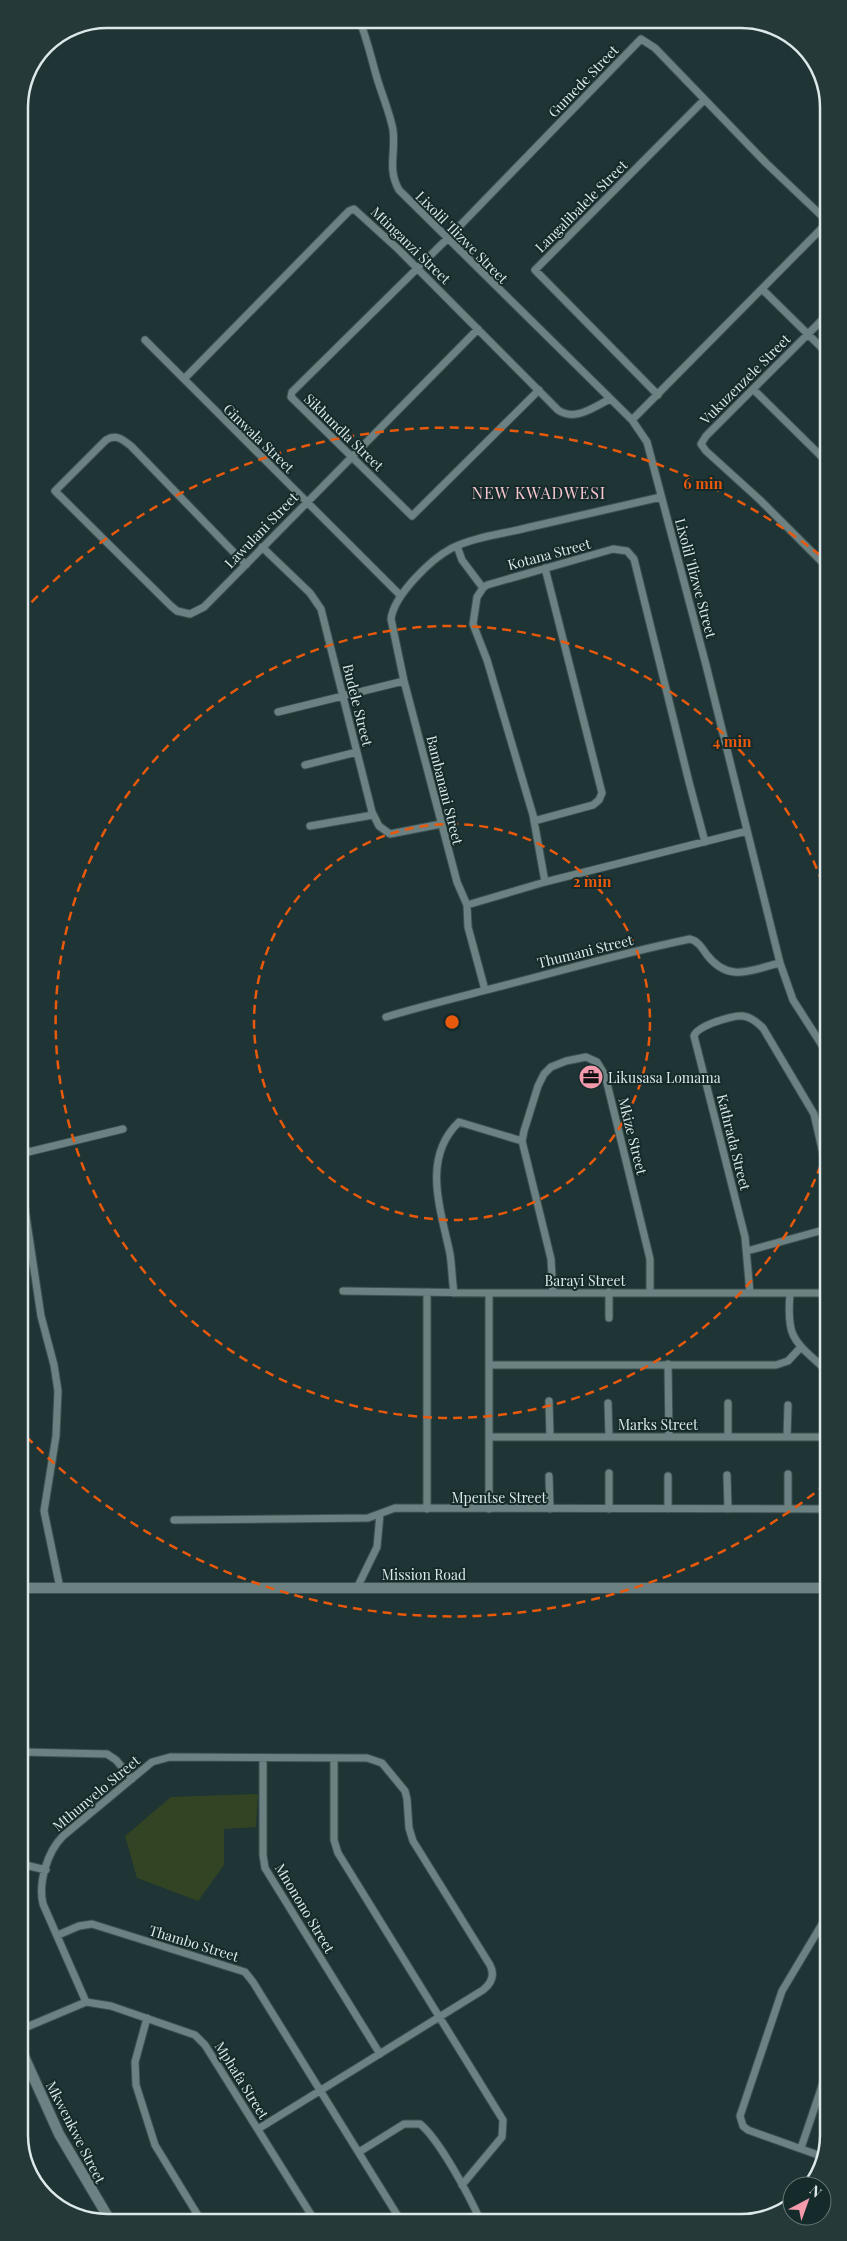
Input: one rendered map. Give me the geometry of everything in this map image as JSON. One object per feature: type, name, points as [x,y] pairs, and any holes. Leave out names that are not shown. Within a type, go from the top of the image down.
[{"type":"street","name":"Lixolil 'Ilizwe Street","points":[[362,28],[392,124],[394,150],[392,169],[395,183],[404,197],[632,420],[647,442],[780,963],[793,1000],[820,1043]]},
{"type":"street","name":"Gumede Street","points":[[447,239],[641,39],[655,48],[704,100],[820,213]]},
{"type":"street","name":"Langalibalele Street","points":[[658,395],[535,270],[704,100]]},
{"type":"street","name":"Mtinganzi Street","points":[[184,380],[349,211],[354,209],[417,268],[558,410],[568,415],[585,412],[610,399]]},
{"type":"street","points":[[632,420],[820,230]]},
{"type":"street","name":"Sikhundla Street","points":[[447,239],[292,392],[291,397],[412,516],[539,390]]},
{"type":"street","points":[[762,289],[820,346]]},
{"type":"street","name":"Vukuzenzele Street","points":[[820,322],[706,436],[701,444],[706,452],[760,500],[820,560]]},
{"type":"street","name":"Lawulani Street","points":[[246,565],[131,446],[118,437],[106,440],[55,491],[177,611],[184,614],[195,613],[204,607],[246,565],[306,501],[478,329]]},
{"type":"street","name":"Ginwala Street","points":[[145,340],[400,595]]},
{"type":"street","points":[[753,389],[820,455]]},
{"type":"street","points":[[400,595],[440,556],[458,546],[661,497]]},
{"type":"street","points":[[458,546],[462,560],[483,588],[475,606],[473,624],[492,677],[534,821],[545,882]]},
{"type":"street","name":"Budele Street","points":[[262,548],[306,588],[318,604],[323,616],[373,815],[382,830],[390,834],[441,824]]},
{"type":"street","name":"Kotana Street","points":[[483,588],[501,580],[617,548],[631,554],[705,842]]},
{"type":"street","points":[[534,821],[593,805],[602,794],[545,568]]},
{"type":"street","name":"Bambanani Street","points":[[400,595],[391,619],[404,681],[457,882],[468,906],[468,927],[485,990]]},
{"type":"street","points":[[278,712],[404,681]]},
{"type":"street","points":[[305,765],[357,752]]},
{"type":"street","points":[[310,826],[373,815]]},
{"type":"street","points":[[468,906],[545,882],[747,831]]},
{"type":"street","name":"Thumani Street","points":[[386,1016],[446,998],[690,939],[697,943],[717,965],[736,974],[780,963]]},
{"type":"street","name":"Kathrada Street","points":[[750,1293],[745,1237],[697,1050],[695,1032],[709,1024],[735,1016],[749,1017],[763,1028],[814,1114],[820,1140]]},
{"type":"street","name":"Mkize Street","points":[[522,1141],[538,1086],[548,1070],[556,1064],[581,1057],[591,1058],[597,1062],[606,1075],[643,1225],[650,1259],[650,1292]]},
{"type":"street","points":[[454,1292],[450,1258],[436,1184],[436,1165],[444,1142],[459,1122],[522,1141],[550,1252],[553,1293]]},
{"type":"street","points":[[28,1152],[123,1129]]},
{"type":"street","points":[[28,1229],[41,1316],[54,1365],[58,1391],[56,1436],[44,1511],[60,1588]]},
{"type":"street","points":[[747,1251],[820,1231]]},
{"type":"street","name":"Barayi Street","points":[[343,1291],[820,1294]]},
{"type":"street","points":[[427,1292],[427,1510]]},
{"type":"street","points":[[608,1292],[609,1318]]},
{"type":"street","points":[[488,1293],[489,1509]]},
{"type":"street","points":[[790,1294],[788,1325],[792,1336],[820,1365]]},
{"type":"street","points":[[489,1365],[776,1365],[788,1361],[801,1347]]},
{"type":"street","points":[[668,1364],[669,1436]]},
{"type":"street","points":[[550,1401],[550,1436]]},
{"type":"street","points":[[608,1403],[609,1436]]},
{"type":"street","points":[[728,1403],[728,1437]]},
{"type":"street","points":[[787,1437],[788,1404]]},
{"type":"street","name":"Marks Street","points":[[490,1437],[820,1437]]},
{"type":"street","points":[[609,1473],[609,1509]]},
{"type":"street","points":[[788,1474],[788,1508]]},
{"type":"street","points":[[727,1475],[728,1509]]},
{"type":"street","points":[[549,1476],[550,1509]]},
{"type":"street","points":[[668,1476],[668,1509]]},
{"type":"street","name":"Mpentse Street","points":[[174,1520],[368,1518],[395,1508],[427,1510],[820,1509]]},
{"type":"street","points":[[357,1588],[377,1547],[380,1514]]},
{"type":"street","name":"Mission Road","points":[[28,1588],[820,1588]]},
{"type":"street","points":[[28,1752],[107,1754],[116,1760],[132,1779]]},
{"type":"street","name":"Mthunyelo Street","points":[[86,2002],[42,1900],[50,1855],[58,1841],[152,1762],[163,1758],[367,1758],[382,1763],[405,1791],[410,1835],[490,1965],[493,1975],[492,1980],[483,1990],[439,2017]]},
{"type":"street","name":"Mnonono Street","points":[[263,1758],[263,1855],[265,1868],[380,2054]]},
{"type":"street","points":[[334,1758],[335,1845],[439,2017],[500,2113],[504,2125],[502,2136],[462,2185]]},
{"type":"street","points":[[28,1866],[46,1870]]},
{"type":"street","name":"Thambo Street","points":[[58,1935],[79,1926],[92,1924],[245,1972],[396,2213]]},
{"type":"street","points":[[817,2154],[748,2130],[740,2116],[782,1991],[820,1927]]},
{"type":"street","points":[[28,2026],[86,2002]]},
{"type":"street","name":"Mphafa Street","points":[[86,2002],[111,2006],[190,2032],[200,2039],[311,2213]]},
{"type":"street","points":[[258,2129],[439,2017]]},
{"type":"street","points":[[147,2018],[134,2062],[136,2085],[155,2145],[197,2213]]},
{"type":"street","name":"Mkwenkwe Street","points":[[28,2065],[59,2134],[106,2213]]},
{"type":"street","points":[[800,2148],[820,2091]]},
{"type":"street","points":[[359,2152],[404,2124],[420,2124],[462,2185],[477,2214]]},
{"type":"green space","points":[[258,1794],[256,1827],[224,1829],[224,1865],[198,1901],[137,1878],[125,1836],[171,1797]]},
{"type":"place","name":"Likusasa Lomama","points":[[591,1077]]},
{"type":"district","name":"NEW KWADWESI","points":[[539,492]]}]
